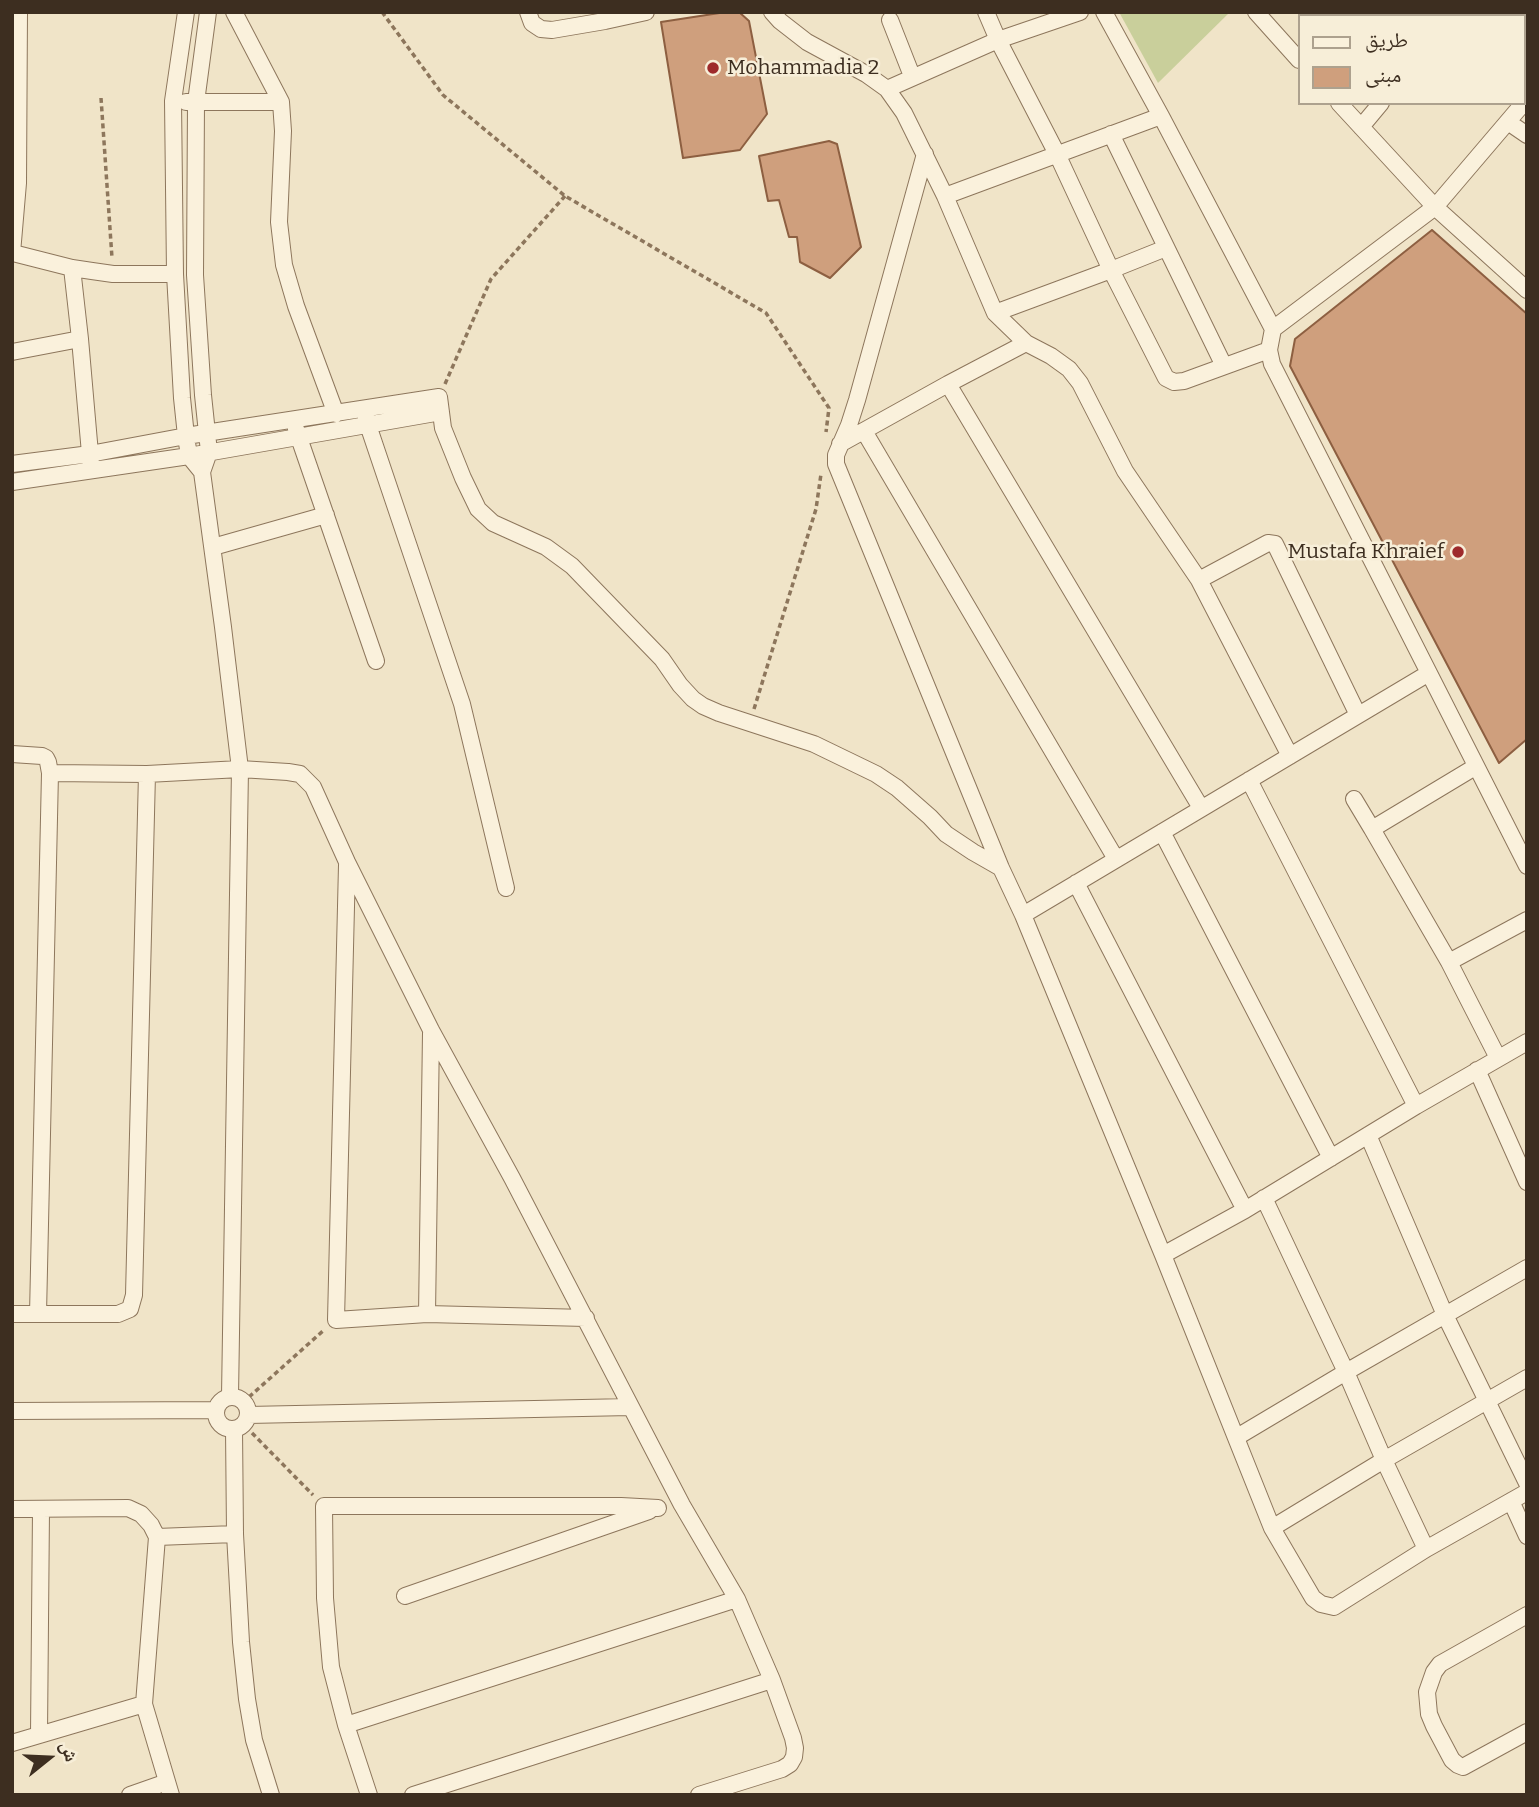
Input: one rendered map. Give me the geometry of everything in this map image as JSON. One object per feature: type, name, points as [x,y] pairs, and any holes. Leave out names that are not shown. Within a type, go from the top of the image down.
[{"type":"street","points":[[19,12],[13,253],[72,268],[113,274],[175,274]]},
{"type":"street","points":[[186,12],[173,101],[175,274],[186,436],[189,456],[202,472]]},
{"type":"street","points":[[208,12],[196,102],[195,275],[209,452],[202,472],[240,769],[240,1413],[235,1534],[247,1699],[254,1740],[271,1795]]},
{"type":"street","points":[[234,12],[281,102],[283,131],[279,222],[284,265],[296,306],[336,414]]},
{"type":"street","points":[[528,12],[532,23],[541,29],[552,30],[646,12]]},
{"type":"street","points":[[772,12],[807,42],[866,74],[887,89],[904,113],[945,196],[995,313],[1026,343],[1051,356],[1075,375],[1125,471],[1199,580],[1290,756]]},
{"type":"street","points":[[986,12],[1166,378],[1174,382],[1184,381],[1269,350]]},
{"type":"street","points":[[887,89],[998,40],[1080,12]]},
{"type":"street","points":[[1104,12],[1273,329],[1269,350],[1272,364],[1475,767],[1522,841],[1527,866]]},
{"type":"street","points":[[1255,12],[1298,59]]},
{"type":"street","points":[[890,20],[912,76]]},
{"type":"street","points":[[173,101],[281,102]]},
{"type":"street","points":[[1341,105],[1435,207],[1527,290]]},
{"type":"street","points":[[1361,127],[1379,105]]},
{"type":"street","points":[[1273,329],[1435,207],[1522,105]]},
{"type":"street","points":[[945,196],[1161,116]]},
{"type":"street","points":[[1508,122],[1527,135]]},
{"type":"street","points":[[1111,134],[1224,366]]},
{"type":"street","points":[[832,442],[849,425],[858,400],[925,154]]},
{"type":"street","points":[[995,313],[1166,248]]},
{"type":"street","points":[[72,268],[91,471]]},
{"type":"street","points":[[12,352],[80,339]]},
{"type":"street","points":[[832,442],[864,431],[1026,343]]},
{"type":"street","points":[[948,384],[1201,808]]},
{"type":"street","points":[[12,482],[189,456],[298,436],[366,417],[440,404],[443,428],[478,509],[493,523],[546,547],[572,566],[662,659],[693,699],[749,724],[814,744],[876,774],[897,788],[946,834],[1001,868]]},
{"type":"street","points":[[12,464],[336,414],[366,417]]},
{"type":"street","points":[[366,417],[462,704],[506,888]]},
{"type":"street","points":[[294,420],[376,661]]},
{"type":"street","points":[[864,431],[1116,859]]},
{"type":"street","points":[[832,442],[836,464],[1163,1255],[1272,1528],[1313,1598],[1326,1606],[1334,1607],[1426,1549],[1527,1493]]},
{"type":"street","points":[[213,547],[326,515]]},
{"type":"street","points":[[1199,580],[1268,543],[1275,544],[1358,715]]},
{"type":"street","points":[[1023,915],[1429,673]]},
{"type":"street","points":[[12,754],[42,755],[46,758],[50,772],[38,1314]]},
{"type":"street","points":[[1372,829],[1475,767]]},
{"type":"street","points":[[50,772],[147,774],[240,769],[300,774],[313,787],[347,862],[431,1030],[586,1318],[682,1505],[737,1599],[772,1680],[795,1748],[790,1764],[782,1769],[699,1795]]},
{"type":"street","points":[[12,1314],[118,1314],[130,1309],[134,1295],[147,774]]},
{"type":"street","points":[[1249,780],[1416,1106]]},
{"type":"street","points":[[1354,799],[1449,962],[1497,1058]]},
{"type":"street","points":[[1162,832],[1331,1158]]},
{"type":"street","points":[[347,862],[336,1320],[427,1314],[586,1318]]},
{"type":"street","points":[[1076,883],[1245,1210]]},
{"type":"street","points":[[1449,962],[1527,920]]},
{"type":"street","points":[[427,1314],[431,1030]]},
{"type":"street","points":[[1163,1255],[1245,1210],[1527,1042]]},
{"type":"street","points":[[1477,1070],[1527,1182]]},
{"type":"street","points":[[1368,1135],[1445,1315],[1527,1483]]},
{"type":"street","points":[[1264,1198],[1426,1549]]},
{"type":"street","points":[[1237,1437],[1527,1268]]},
{"type":"street","points":[[1272,1528],[1527,1378]]},
{"type":"street","points":[[240,1413],[224,1427],[220,1424],[216,1409],[221,1401],[240,1413],[630,1407]]},
{"type":"street","points":[[12,1411],[216,1409]]},
{"type":"street","points":[[1511,1501],[1527,1536]]},
{"type":"street","points":[[369,1795],[346,1726],[331,1667],[325,1598],[324,1506],[658,1508],[682,1505]]},
{"type":"street","points":[[12,1509],[128,1508],[141,1514],[157,1537],[144,1704],[169,1788],[130,1795]]},
{"type":"street","points":[[405,1596],[658,1508]]},
{"type":"street","points":[[39,1734],[41,1510]]},
{"type":"street","points":[[157,1537],[235,1534]]},
{"type":"street","points":[[346,1726],[737,1599]]},
{"type":"street","points":[[1527,1615],[1440,1664],[1427,1692],[1429,1714],[1434,1726],[1452,1760],[1463,1767],[1527,1732]]},
{"type":"street","points":[[413,1795],[772,1680]]},
{"type":"street","points":[[12,1743],[144,1704]]},
{"type":"path","points":[[382,12],[443,95],[565,196],[766,313],[829,408],[832,442]]},
{"type":"path","points":[[101,98],[113,274]]},
{"type":"path","points":[[440,404],[491,279],[565,196]]},
{"type":"path","points":[[749,724],[816,509],[822,463]]},
{"type":"path","points":[[324,1506],[240,1413],[336,1320]]},
{"type":"green space","points":[[1119,12],[1230,12],[1158,83]]},
{"type":"building","name":"Mohammadia 2","points":[[739,12],[749,21],[767,114],[740,150],[683,158],[661,22]]},
{"type":"building","points":[[829,141],[837,144],[861,247],[830,278],[800,262],[797,237],[789,237],[779,200],[768,201],[759,156]]},
{"type":"building","name":"Mustafa Khraief","points":[[1432,230],[1527,314],[1527,739],[1499,763],[1290,366],[1295,339]]},
{"type":"place","name":"Mohammadia 2","points":[[713,68]]},
{"type":"place","name":"Mustafa Khraief","points":[[1458,552]]}]
